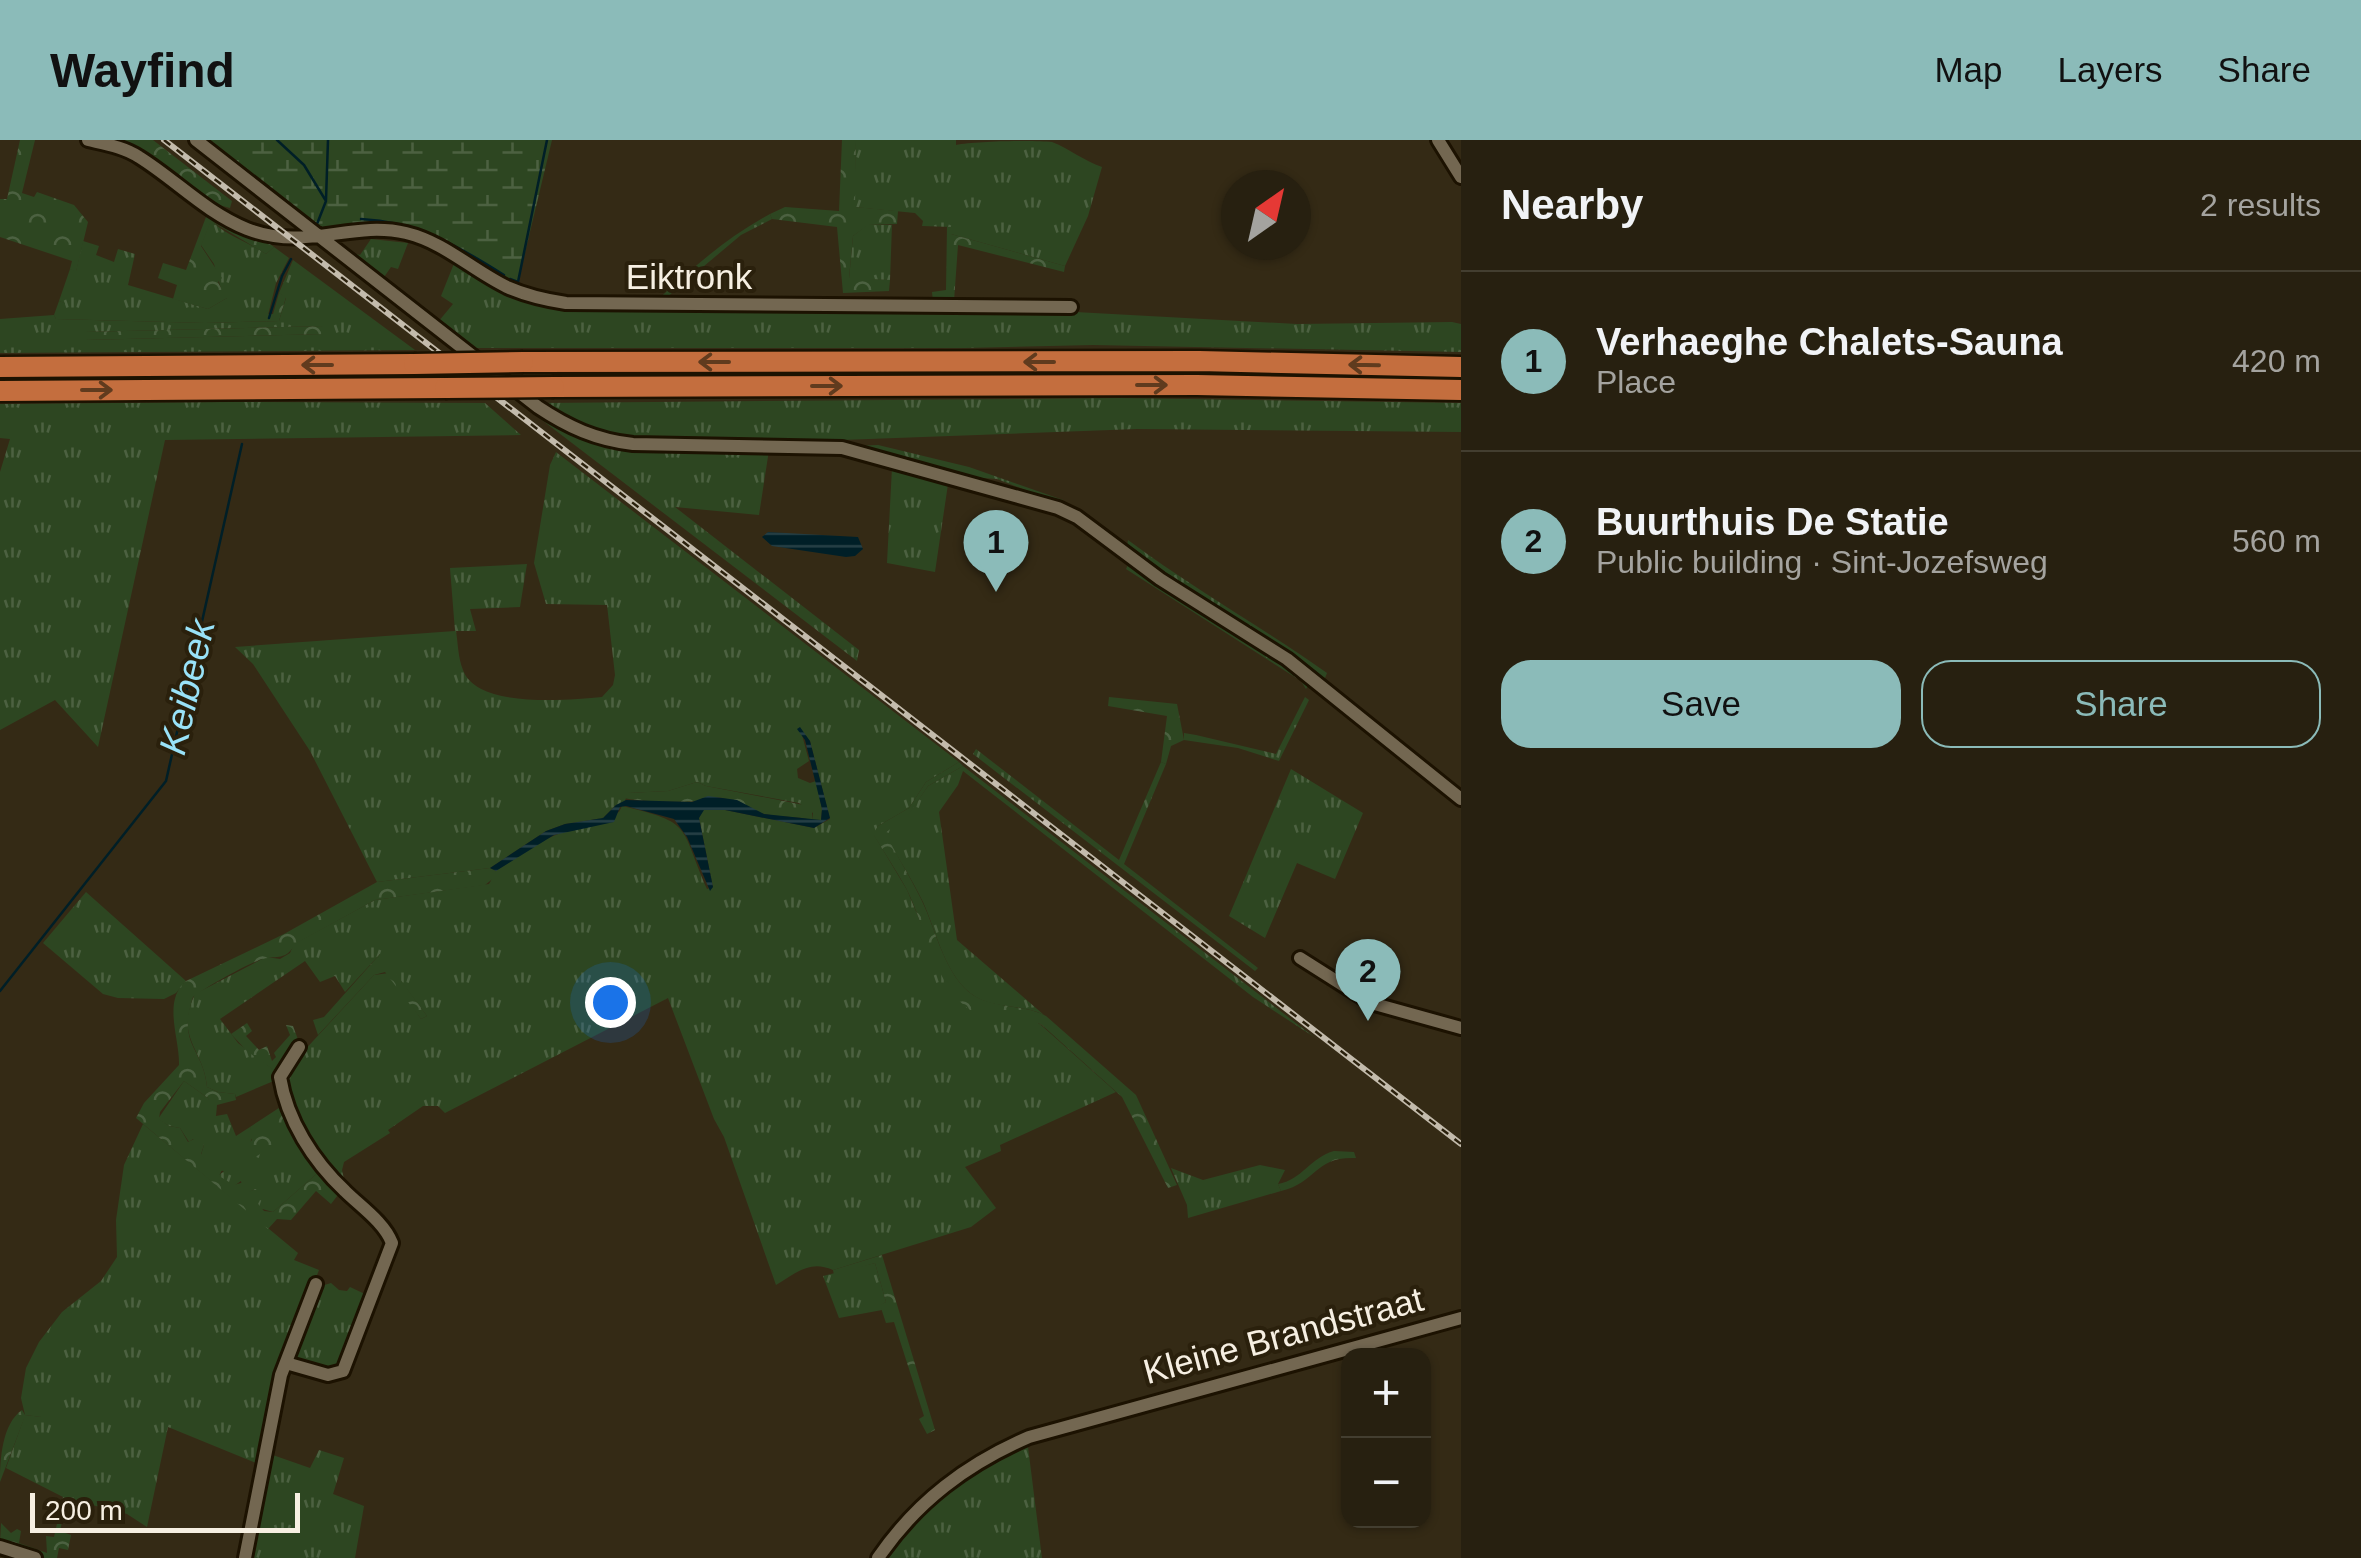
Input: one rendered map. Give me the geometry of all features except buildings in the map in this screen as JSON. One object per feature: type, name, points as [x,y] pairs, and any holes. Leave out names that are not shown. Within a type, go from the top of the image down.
[{"type":"highway","points":[[0,367],[1199,362],[1461,367]]},
{"type":"highway","points":[[0,391],[1197,385],[1461,390]]},
{"type":"street","name":"Eiktronk","points":[[88,140],[140,158],[183,192],[240,226],[269,236],[324,238],[366,230],[407,234],[458,256],[506,286],[566,303],[1071,306]]},
{"type":"street","points":[[196,140],[538,407],[568,426],[613,442],[633,444],[842,448],[1035,500],[1077,517],[1160,580],[1323,685],[1461,799]]},
{"type":"street","points":[[1438,140],[1461,177]]},
{"type":"street","points":[[1300,958],[1371,1003],[1461,1028]]},
{"type":"street","points":[[286,1363],[328,1375],[343,1371],[392,1243],[383,1227],[312,1155],[298,1128],[280,1077],[299,1047]]},
{"type":"street","points":[[244,1558],[286,1363],[316,1284]]},
{"type":"street","name":"Kleine Brandstraat","points":[[878,1558],[924,1502],[979,1461],[1029,1437],[1461,1318]]},
{"type":"street","points":[[0,1547],[34,1558]]},
{"type":"green space","points":[[20,140],[35,140],[22,193],[34,197],[37,192],[74,205],[88,222],[76,272],[70,269],[72,261],[0,237],[0,199],[7,199]]},
{"type":"green space","points":[[105,140],[153,140],[232,201],[230,208],[204,201]]},
{"type":"green space","points":[[207,140],[552,140],[517,286],[504,275],[413,230],[324,229]]},
{"type":"green space","points":[[842,140],[856,140],[855,207],[898,211],[897,224],[868,225],[853,236],[849,278],[890,280],[889,291],[843,293],[837,227],[772,219],[770,214],[785,207],[839,211]]},
{"type":"green space","points":[[856,140],[956,140],[956,145],[1052,142],[1102,167],[1088,216],[1065,266],[951,234],[951,227],[922,226],[923,221],[915,213],[854,207]]},
{"type":"green space","points":[[770,214],[772,219],[741,235],[660,303],[654,303],[695,266]]},
{"type":"green space","points":[[206,217],[274,247],[266,254],[211,221],[201,246],[222,278],[218,282],[227,289],[227,298],[208,309],[173,299],[177,285],[158,278],[163,263],[186,270]]},
{"type":"green space","points":[[211,220],[266,254],[274,247],[289,258],[276,283],[268,315],[63,314],[64,303],[59,301],[70,269],[76,271],[83,241],[99,246],[96,255],[114,262],[118,249],[135,254],[128,285],[208,309],[227,298],[227,290],[221,289],[214,264],[201,245]]},
{"type":"green space","points":[[867,225],[892,225],[890,280],[849,279],[853,236]]},
{"type":"green space","points":[[947,227],[952,227],[951,234],[1065,266],[1064,272],[958,245],[954,301],[933,302],[932,292],[946,290]]},
{"type":"green space","points":[[371,239],[408,243],[398,269],[391,267],[382,280],[352,253],[360,255]]},
{"type":"green space","points":[[293,260],[415,350],[0,353],[0,319],[54,315],[56,319],[205,323],[279,321],[286,298],[279,293]],"holes":[[[324,326],[324,334],[85,340],[85,332]]]},
{"type":"green space","points":[[455,261],[559,308],[1057,311],[1297,324],[1452,322],[1461,324],[1461,352],[1093,345],[470,348],[438,322],[453,304],[441,296]]},
{"type":"green space","points":[[279,293],[286,297],[279,321],[205,323],[56,319],[54,315],[59,301],[65,303],[64,314],[273,314]]},
{"type":"green space","points":[[324,326],[325,334],[85,340],[85,332]]},
{"type":"green space","points":[[1119,398],[1461,403],[1461,432],[1137,429],[841,440],[632,439],[594,432],[543,403]]},
{"type":"green space","points":[[485,403],[521,435],[165,440],[98,747],[55,700],[0,730],[0,472],[10,439],[0,438],[0,404]]},
{"type":"green space","points":[[521,404],[576,435],[769,450],[759,515],[675,507],[859,650],[857,661]]},
{"type":"green space","points":[[878,445],[969,467],[1063,500],[1059,503],[997,479],[968,477],[854,446]]},
{"type":"green space","points":[[556,452],[959,762],[926,782],[909,808],[878,826],[874,835],[907,890],[944,978],[969,1009],[1033,1020],[1116,1092],[1000,1145],[1001,1151],[965,1167],[996,1208],[971,1227],[833,1270],[809,1267],[776,1285],[724,1137],[668,998],[445,1113],[438,1106],[423,1106],[344,1162],[346,1188],[304,1137],[284,1079],[302,1053],[374,975],[389,973],[421,1019],[427,1016],[391,968],[392,955],[380,954],[345,992],[335,976],[320,982],[305,961],[220,1019],[238,1043],[278,1073],[276,1080],[236,1097],[207,1087],[189,1033],[189,1009],[195,994],[266,957],[280,959],[290,953],[294,944],[375,900],[489,884],[496,871],[518,853],[601,818],[546,831],[490,868],[377,882],[310,751],[253,664],[235,647],[455,631],[450,568],[527,564],[520,607],[470,609],[476,631],[456,631],[463,670],[486,691],[504,696],[547,700],[602,697],[613,685],[615,675],[607,605],[546,604],[534,563],[550,465]],"holes":[[[802,735],[810,741],[830,819],[814,828],[725,810],[703,810],[699,818],[713,887],[707,889],[687,839],[673,823],[622,806],[619,812],[604,817],[624,803],[628,793],[668,791],[697,782],[799,803],[813,813],[812,820],[821,820],[816,781],[798,778],[797,769],[809,761]]]},
{"type":"green space","points":[[892,468],[948,484],[935,572],[887,563]]},
{"type":"green space","points":[[1128,540],[1327,673],[1325,678],[1135,555],[1127,547]]},
{"type":"green space","points":[[1128,565],[1257,643],[1309,684],[1306,689],[1301,681],[1126,569]]},
{"type":"green space","points":[[1109,697],[1177,704],[1184,740],[1171,746],[1166,764],[1161,762],[1167,716],[1108,706]]},
{"type":"green space","points":[[1305,697],[1309,700],[1279,761],[1238,748],[1184,740],[1184,733],[1276,754]]},
{"type":"green space","points":[[976,749],[1119,860],[1161,762],[1166,764],[1124,864],[1258,968],[1255,971],[973,754]]},
{"type":"green space","points":[[959,762],[963,766],[928,786],[908,816],[885,833],[922,901],[948,965],[973,995],[1046,1016],[1136,1095],[1177,1185],[1168,1188],[1122,1097],[1042,1025],[973,1012],[949,988],[940,972],[906,888],[873,834],[878,826],[909,808],[926,782]]},
{"type":"green space","points":[[963,766],[1314,1037],[1253,997],[963,771],[939,812],[957,940],[1044,1015],[976,997],[950,967],[923,902],[884,833],[908,815],[928,786]]},
{"type":"green space","points":[[1291,769],[1363,813],[1335,879],[1297,863],[1265,938],[1229,916]]},
{"type":"green space","points":[[697,782],[809,806],[812,820],[765,814],[719,797],[682,802],[625,798],[627,793],[668,791]]},
{"type":"green space","points":[[490,868],[496,871],[495,877],[485,885],[375,900],[295,944],[285,955],[248,965],[193,997],[189,1036],[207,1087],[235,1094],[236,1100],[217,1105],[216,1116],[211,1113],[208,1098],[184,1081],[160,1112],[159,1119],[180,1128],[188,1142],[198,1137],[204,1145],[204,1158],[212,1152],[216,1157],[211,1164],[213,1169],[224,1166],[219,1176],[234,1185],[244,1182],[244,1194],[255,1189],[261,1191],[258,1204],[264,1211],[273,1212],[321,1170],[341,1191],[331,1204],[316,1191],[291,1220],[277,1219],[268,1229],[136,1118],[144,1103],[179,1065],[174,1010],[179,989],[186,981],[284,934],[377,882]]},
{"type":"green space","points":[[86,892],[186,981],[176,993],[164,999],[103,994],[43,943]]},
{"type":"green space","points":[[401,951],[403,955],[392,968],[427,1016],[421,1019],[385,972],[374,975],[318,1035],[313,1020],[324,1017],[380,954]]},
{"type":"green space","points":[[247,1023],[252,1031],[246,1036],[259,1050],[267,1046],[272,1061],[290,1035],[286,1025],[293,1026],[300,1045],[278,1073],[231,1034]]},
{"type":"green space","points":[[184,1081],[208,1098],[216,1116],[227,1114],[236,1136],[250,1127],[253,1136],[249,1145],[292,1135],[308,1160],[312,1159],[321,1170],[273,1212],[259,1208],[255,1189],[244,1195],[241,1181],[234,1186],[218,1176],[224,1171],[213,1170],[201,1155],[204,1145],[193,1139],[189,1142],[180,1128],[158,1119]]},
{"type":"green space","points":[[285,1104],[312,1159],[308,1161],[292,1135],[247,1162],[242,1149],[252,1140],[250,1127]]},
{"type":"green space","points":[[143,1124],[298,1253],[294,1260],[319,1270],[289,1345],[261,1465],[168,1427],[147,1527],[127,1514],[65,1498],[6,1468],[24,1418],[41,1420],[25,1415],[21,1398],[26,1368],[39,1342],[62,1312],[101,1281],[117,1257],[116,1220],[124,1165]]},
{"type":"green space","points":[[1334,1151],[1354,1152],[1356,1158],[1332,1161],[1281,1191],[1278,1184]]},
{"type":"green space","points":[[1260,1165],[1285,1170],[1278,1184],[1281,1191],[1188,1218],[1187,1205],[1171,1168],[1203,1180]]},
{"type":"green space","points":[[882,1255],[935,1430],[927,1434],[919,1419],[924,1416],[894,1322],[886,1323],[880,1305],[886,1302],[875,1263],[834,1275],[833,1270]]},
{"type":"green space","points":[[875,1263],[886,1302],[881,1305],[882,1310],[839,1318],[823,1276]]},
{"type":"green space","points":[[331,1283],[339,1290],[347,1291],[350,1287],[369,1296],[338,1372],[290,1359],[318,1287]]},
{"type":"green space","points":[[22,1410],[25,1415],[42,1417],[41,1421],[24,1419],[0,1482],[6,1433]]},
{"type":"green space","points":[[1028,1447],[1042,1558],[885,1558],[914,1523],[949,1493]]},
{"type":"green space","points":[[319,1450],[344,1458],[333,1494],[364,1506],[355,1558],[249,1558],[267,1453],[310,1468]]},
{"type":"green space","points":[[63,1497],[67,1499],[60,1531],[71,1535],[68,1550],[59,1548],[57,1558],[45,1558],[0,1544],[1,1523],[11,1533],[21,1531],[19,1543],[47,1553],[46,1536],[54,1537]]},
{"type":"water","points":[[768,532],[858,537],[863,549],[846,557],[772,546],[762,537]]},
{"type":"water","points":[[800,727],[810,741],[830,818],[814,828],[725,810],[704,810],[699,818],[713,887],[710,891],[687,837],[674,819],[626,806],[620,807],[614,822],[554,835],[496,871],[490,868],[546,831],[603,818],[626,800],[692,802],[708,796],[737,800],[764,814],[821,820],[822,809],[805,740],[797,729]]},
{"type":"waterway","name":"Keibeek","points":[[277,140],[304,165],[326,201],[317,224]]},
{"type":"waterway","points":[[326,200],[328,140]]},
{"type":"waterway","points":[[510,279],[518,282],[547,140]]},
{"type":"waterway","points":[[361,219],[418,230],[504,275]]},
{"type":"waterway","name":"Keibeek","points":[[269,318],[291,259]]},
{"type":"waterway","name":"Keibeek","points":[[0,991],[166,781],[242,444]]},
{"type":"railway","points":[[164,140],[1461,1144]]},
{"type":"place","name":"Verhaeghe Chalets-Sauna","points":[[996,592]]},
{"type":"place","name":"Buurthuis De Statie","points":[[1368,1021]]}]
